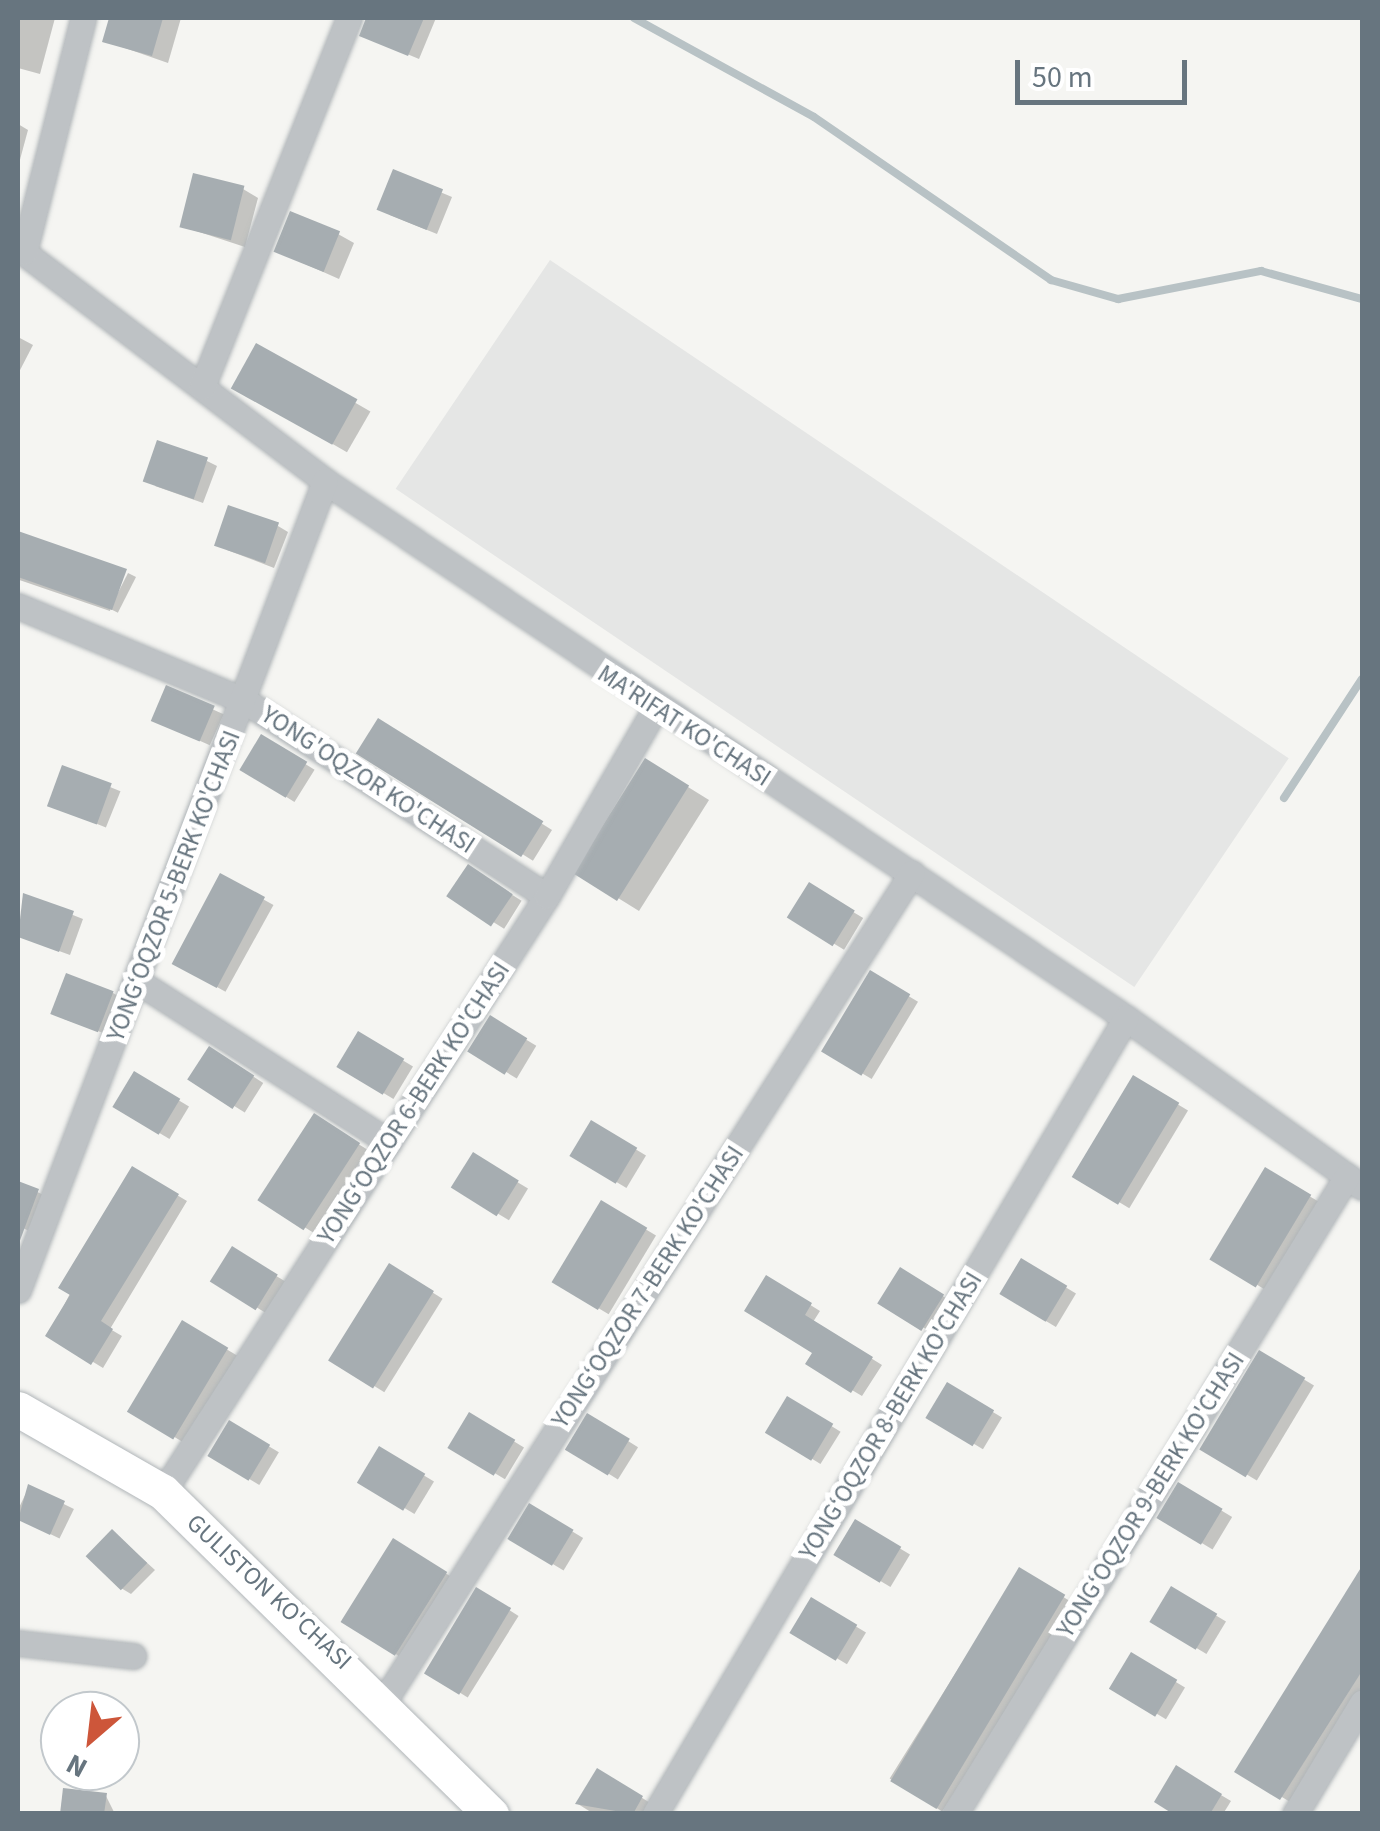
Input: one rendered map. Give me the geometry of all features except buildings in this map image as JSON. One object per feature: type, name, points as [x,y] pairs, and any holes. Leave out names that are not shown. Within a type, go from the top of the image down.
[{"type":"main road","name":"GULISTON KO'CHASI","points":[[18,1409],[162,1492],[384,1701],[492,1814]]},
{"type":"street","points":[[21,250],[83,18]]},
{"type":"street","points":[[202,387],[348,18]]},
{"type":"street","name":"MA'RIFAT KO'CHASI","points":[[21,250],[325,480],[656,709],[912,873],[1126,1018],[1354,1182]]},
{"type":"street","name":"YONG‘OQZOR 5-BERK KO'CHASI","points":[[18,1290],[245,701],[325,480]]},
{"type":"street","name":"YONG'OQZOR KO'CHASI","points":[[18,606],[245,701],[548,896]]},
{"type":"street","name":"YONG‘OQZOR 6-BERK KO'CHASI","points":[[162,1492],[548,896],[656,709]]},
{"type":"street","name":"YONG‘OQZOR 7-BERK KO'CHASI","points":[[384,1701],[912,873]]},
{"type":"street","points":[[137,981],[389,1142]]},
{"type":"street","name":"YONG‘OQZOR 8-BERK KO'CHASI","points":[[655,1814],[1126,1018]]},
{"type":"street","name":"YONG‘OQZOR 9-BERK KO'CHASI","points":[[955,1814],[1354,1182]]},
{"type":"street","points":[[18,1643],[134,1656]]},
{"type":"street","points":[[1295,1814],[1362,1703]]},
{"type":"shaded area","points":[[550,260],[1289,758],[1134,987],[396,489]]},
{"type":"waterway","points":[[634,18],[814,117],[1051,280],[1118,299],[1261,271],[1362,299]]},
{"type":"waterway","points":[[1284,798],[1362,679]]}]
